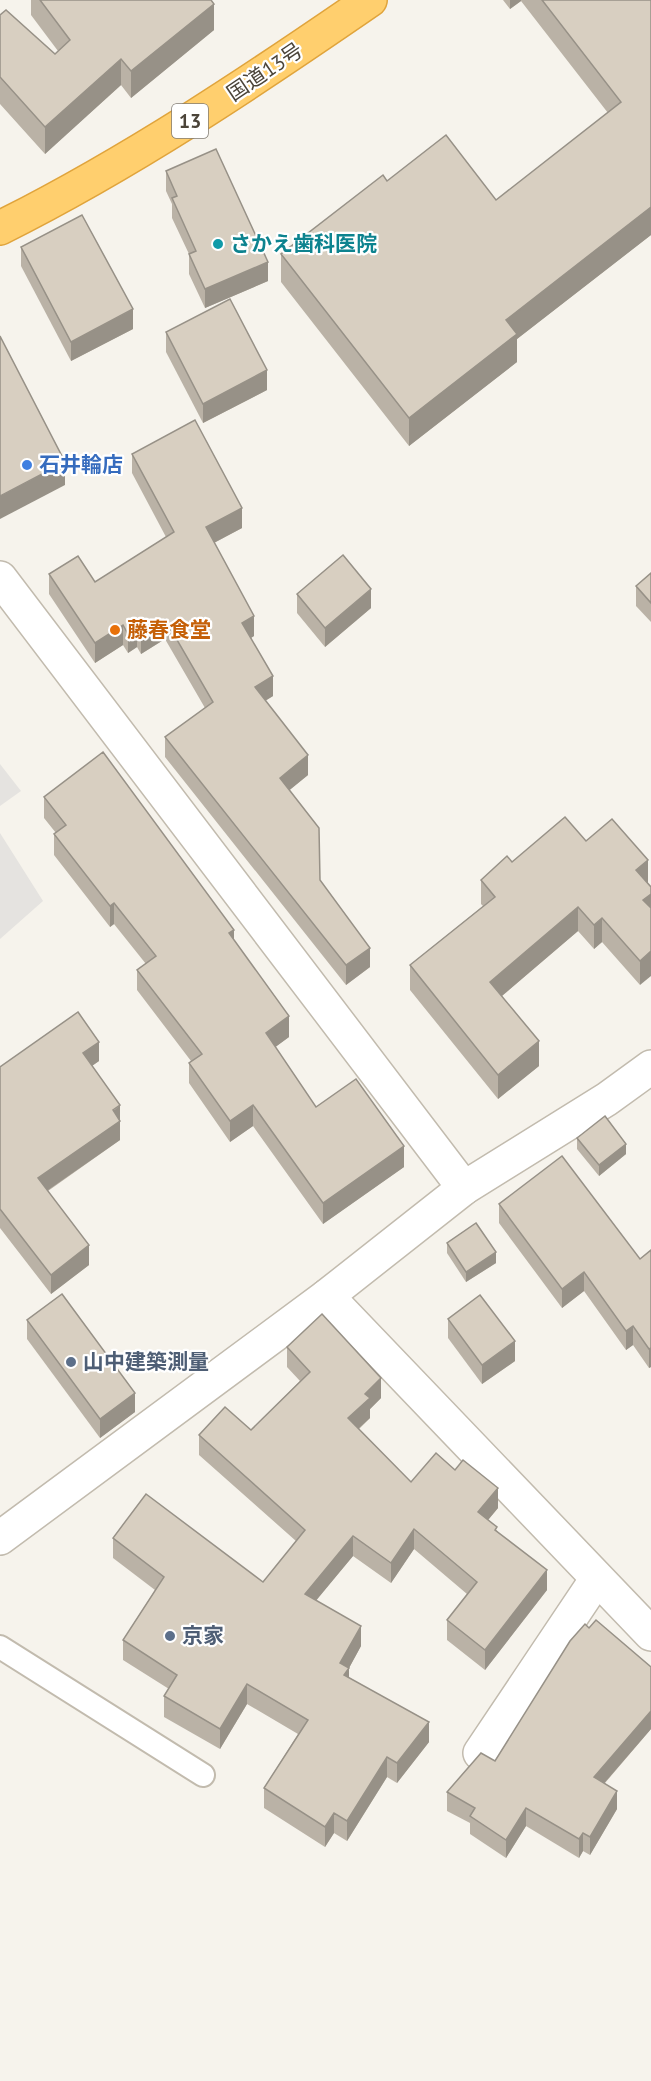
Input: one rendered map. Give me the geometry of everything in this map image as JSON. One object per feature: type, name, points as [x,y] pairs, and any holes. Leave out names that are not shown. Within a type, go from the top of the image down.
[{"type":"highway","name":"国道13号","points":[[0,228],[49,204],[201,115],[370,0]]},
{"type":"street","points":[[0,578],[464,1188]]},
{"type":"street","points":[[0,1538],[327,1296],[464,1188],[607,1099],[651,1067]]},
{"type":"street","points":[[327,1296],[596,1580],[651,1634]]},
{"type":"street","points":[[480,1753],[596,1580]]},
{"type":"lane","points":[[0,1647],[203,1775]]},
{"type":"shaded area","points":[[0,764],[21,791],[0,806]]},
{"type":"shaded area","points":[[0,833],[43,901],[0,939]]},
{"type":"building","points":[[40,0],[211,0],[214,4],[131,71],[121,59],[45,127],[0,77],[0,15],[6,10],[55,54],[70,40]]},
{"type":"building","points":[[542,0],[651,0],[651,207],[506,320],[517,334],[409,418],[281,254],[383,175],[387,181],[446,135],[496,200],[621,102]]},
{"type":"building","name":"さかえ歯科医院","points":[[216,149],[268,262],[205,289],[189,254],[196,251],[172,198],[177,196],[166,171]]},
{"type":"building","points":[[82,215],[133,309],[71,342],[21,247]]},
{"type":"building","points":[[230,299],[267,370],[203,404],[166,332]]},
{"type":"building","points":[[0,336],[65,462],[0,496]]},
{"type":"building","points":[[195,420],[242,508],[206,527],[254,616],[242,623],[273,676],[255,687],[308,755],[280,778],[319,828],[320,880],[370,948],[346,965],[165,737],[213,702],[165,619],[141,634],[137,628],[128,634],[123,625],[95,643],[49,574],[78,556],[95,582],[174,532],[132,454]]},
{"type":"building","points":[[343,555],[371,589],[325,628],[297,594]]},
{"type":"building","points":[[651,573],[651,603],[636,586]]},
{"type":"building","points":[[103,752],[234,930],[229,933],[289,1016],[266,1033],[316,1107],[356,1079],[404,1146],[323,1203],[253,1105],[230,1121],[189,1063],[202,1054],[137,970],[156,956],[114,903],[110,906],[54,834],[66,825],[44,797]]},
{"type":"building","points":[[565,817],[586,841],[612,819],[648,860],[636,870],[651,887],[651,894],[643,900],[651,908],[651,951],[640,961],[602,918],[594,925],[578,907],[490,982],[539,1041],[498,1075],[410,965],[495,897],[481,880],[507,856],[512,862]]},
{"type":"building","points":[[78,1012],[99,1042],[83,1053],[120,1105],[113,1110],[120,1121],[38,1178],[89,1245],[51,1275],[0,1209],[0,1067]]},
{"type":"building","points":[[605,1116],[626,1144],[599,1165],[577,1138]]},
{"type":"building","points":[[562,1156],[640,1259],[651,1250],[651,1348],[649,1349],[633,1326],[626,1331],[584,1272],[562,1289],[499,1204]]},
{"type":"building","points":[[476,1223],[496,1252],[466,1272],[447,1243]]},
{"type":"building","name":"山中建築測量","points":[[62,1294],[135,1393],[100,1419],[27,1320]]},
{"type":"building","points":[[480,1295],[515,1341],[482,1365],[448,1319]]},
{"type":"building","points":[[322,1314],[381,1378],[365,1394],[370,1398],[348,1418],[411,1482],[436,1453],[455,1470],[463,1460],[498,1488],[478,1512],[497,1527],[495,1530],[547,1570],[485,1650],[447,1620],[477,1582],[414,1529],[391,1563],[353,1536],[305,1594],[361,1626],[340,1663],[349,1668],[344,1675],[429,1722],[397,1763],[387,1757],[347,1821],[334,1813],[325,1827],[264,1788],[308,1720],[247,1684],[220,1729],[164,1696],[177,1675],[123,1640],[164,1577],[113,1538],[146,1494],[263,1582],[305,1530],[199,1435],[225,1407],[251,1430],[310,1372],[287,1347]]},
{"type":"building","points":[[596,1620],[651,1667],[651,1711],[594,1777],[617,1791],[590,1837],[583,1833],[579,1839],[526,1808],[506,1840],[470,1816],[475,1808],[447,1792],[481,1753],[495,1761],[570,1641],[585,1624],[589,1628]]},
{"type":"place","name":"さかえ歯科医院","points":[[218,244]]},
{"type":"place","name":"石井輪店","points":[[27,465]]},
{"type":"place","name":"藤春食堂","points":[[115,630]]},
{"type":"place","name":"山中建築測量","points":[[71,1362]]},
{"type":"place","name":"京家","points":[[170,1636]]}]
